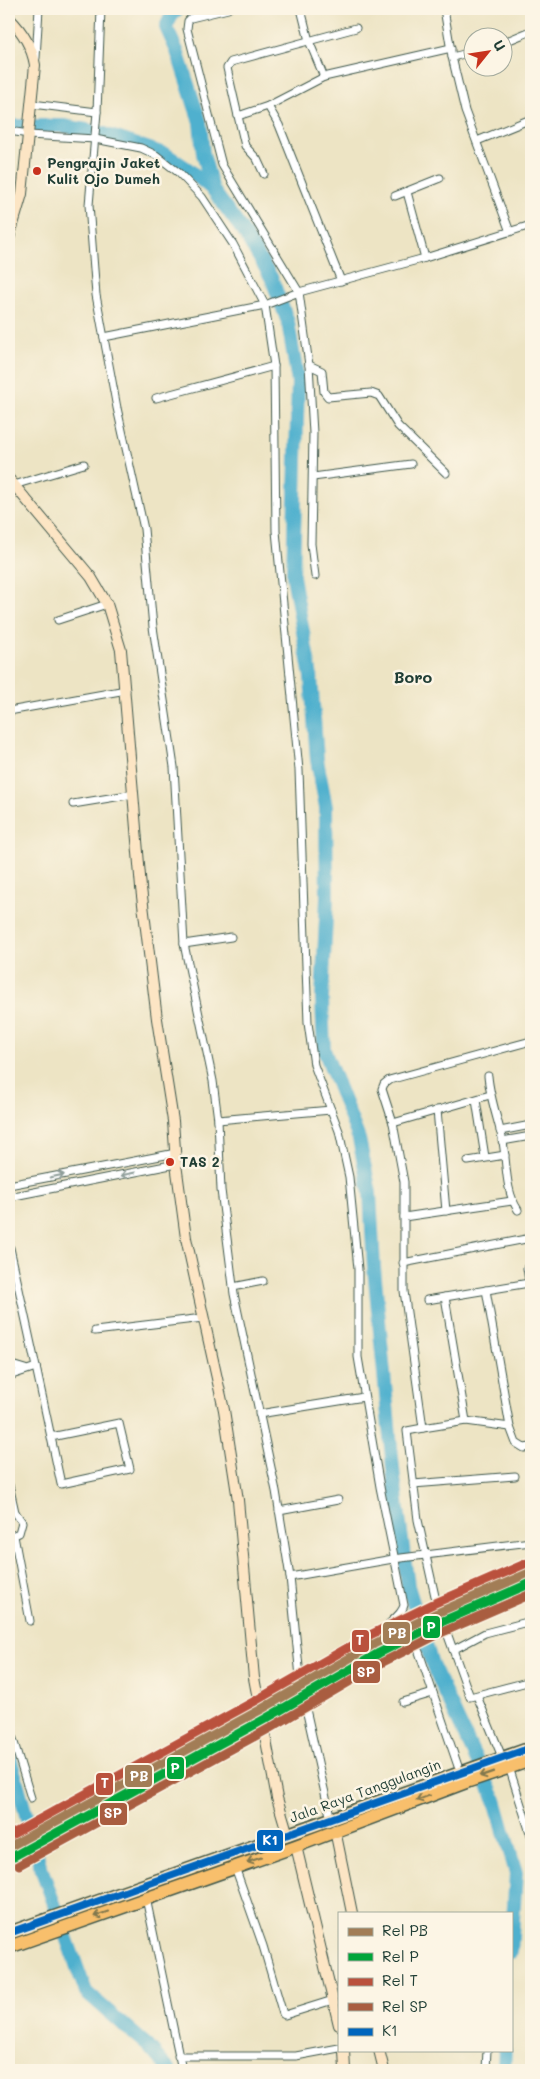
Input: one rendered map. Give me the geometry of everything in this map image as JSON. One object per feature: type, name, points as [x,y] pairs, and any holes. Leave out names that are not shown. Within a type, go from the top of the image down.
[{"type":"highway","points":[[504,1763],[531,1748]]},
{"type":"highway","points":[[504,1763],[531,1760]]},
{"type":"highway","name":"Jala Raya Tanggulangin","points":[[9,1933],[288,1835],[333,1825],[466,1774],[504,1763]]},
{"type":"highway","points":[[9,1947],[296,1846],[333,1825]]},
{"type":"highway","points":[[171,1875],[177,1888]]},
{"type":"street","points":[[9,238],[22,194],[30,133],[39,9]]},
{"type":"street","points":[[101,9],[97,114],[90,214],[92,258],[104,337],[144,529],[153,626],[174,767],[184,944],[213,1081],[218,1120],[221,1190],[233,1287],[279,1511],[290,1577],[300,1679],[352,1912]]},
{"type":"street","points":[[228,9],[192,18],[187,24],[188,34],[217,152],[225,174],[264,232],[297,293],[309,365],[313,477],[311,544],[315,576]]},
{"type":"street","points":[[301,9],[309,41],[324,77]]},
{"type":"street","points":[[444,9],[452,57],[465,111],[510,232]]},
{"type":"street","points":[[9,18],[21,32],[32,52],[35,65]]},
{"type":"street","points":[[9,28],[26,42]]},
{"type":"street","points":[[264,174],[257,159],[245,146],[227,68],[229,64],[356,28]]},
{"type":"street","points":[[512,39],[531,31]]},
{"type":"street","points":[[238,116],[268,106],[324,77],[451,48]]},
{"type":"street","points":[[452,57],[462,54]]},
{"type":"street","points":[[32,105],[97,114]]},
{"type":"street","points":[[268,106],[280,125],[341,281]]},
{"type":"street","points":[[477,141],[531,118]]},
{"type":"street","points":[[9,131],[95,138],[141,148],[156,155],[179,173],[212,211],[268,304],[274,366],[276,530],[299,770],[308,1023],[314,1065],[322,1092],[339,1131],[349,1177],[358,1269],[358,1358],[397,1558],[404,1605],[401,1614],[341,1656],[300,1679]]},
{"type":"street","points":[[395,196],[440,178]]},
{"type":"street","points":[[407,192],[425,258]]},
{"type":"street","points":[[104,337],[268,304],[297,293],[425,258],[531,225]]},
{"type":"street","points":[[309,365],[322,371],[324,392],[328,397],[371,394],[379,396],[398,426],[446,473]]},
{"type":"street","points":[[156,398],[274,366]]},
{"type":"street","points":[[84,464],[11,482],[80,563],[107,604],[121,650],[148,950],[186,1238],[226,1424],[238,1500],[254,1678],[277,1798],[288,1835]]},
{"type":"street","points":[[313,477],[411,464]]},
{"type":"street","points":[[58,620],[107,604]]},
{"type":"street","points":[[9,711],[126,690]]},
{"type":"street","points":[[73,804],[134,794]]},
{"type":"street","points":[[184,944],[230,937]]},
{"type":"street","points":[[423,1428],[404,1291],[404,1182],[394,1123],[382,1089],[389,1080],[531,1043]]},
{"type":"street","points":[[488,1076],[490,1095],[505,1155],[512,1201],[518,1210]]},
{"type":"street","points":[[394,1123],[490,1095]]},
{"type":"street","points":[[476,1100],[484,1157]]},
{"type":"street","points":[[218,1120],[331,1110]]},
{"type":"street","points":[[437,1110],[446,1212]]},
{"type":"street","points":[[500,1131],[531,1125]]},
{"type":"street","points":[[502,1141],[531,1136]]},
{"type":"street","points":[[9,1185],[176,1153]]},
{"type":"street","points":[[468,1161],[505,1155]]},
{"type":"street","points":[[9,1198],[176,1164]]},
{"type":"street","points":[[36,1180],[39,1192]]},
{"type":"street","points":[[404,1217],[512,1201]]},
{"type":"street","points":[[403,1263],[531,1238]]},
{"type":"street","points":[[10,1248],[36,1367],[51,1438],[61,1484],[130,1469],[119,1423],[51,1438]]},
{"type":"street","points":[[526,1268],[531,1294]]},
{"type":"street","points":[[233,1287],[263,1281]]},
{"type":"street","points":[[427,1300],[529,1283]]},
{"type":"street","points":[[486,1290],[510,1427],[516,1444],[524,1448],[531,1447]]},
{"type":"street","points":[[445,1297],[466,1421]]},
{"type":"street","points":[[95,1331],[204,1318]]},
{"type":"street","points":[[9,1368],[15,1366],[25,1370]]},
{"type":"street","points":[[9,1376],[36,1367]]},
{"type":"street","points":[[259,1414],[364,1396]]},
{"type":"street","points":[[436,1596],[422,1555],[407,1431],[466,1421],[510,1427]]},
{"type":"street","points":[[413,1484],[515,1476]]},
{"type":"street","points":[[9,1484],[12,1511],[22,1522],[19,1533],[11,1537],[30,1621]]},
{"type":"street","points":[[279,1511],[338,1500]]},
{"type":"street","points":[[290,1577],[397,1558],[531,1542]]},
{"type":"street","points":[[453,1650],[484,1633],[531,1621]]},
{"type":"street","points":[[446,1633],[468,1696],[477,1696],[531,1680]]},
{"type":"street","points":[[419,1652],[433,1693],[466,1774]]},
{"type":"street","points":[[403,1702],[433,1693]]},
{"type":"street","points":[[477,1696],[531,1836]]},
{"type":"street","points":[[9,1726],[31,1798]]},
{"type":"street","points":[[296,1846],[338,2021]]},
{"type":"street","points":[[235,1867],[263,1946],[283,2014],[286,2015],[333,2000]]},
{"type":"street","points":[[146,1898],[182,2070]]},
{"type":"street","points":[[178,2056],[296,2056],[338,2048]]},
{"type":"street","points":[[344,2052],[345,2070]]},
{"type":"street","points":[[380,2052],[384,2070]]},
{"type":"street","points":[[486,2070],[487,2052]]},
{"type":"waterway","points":[[178,9],[173,13],[166,27],[177,51],[200,122],[203,154],[213,190]]},
{"type":"waterway","points":[[9,126],[63,126],[98,132],[167,155],[188,169],[213,190],[245,234],[271,277],[288,322],[298,382],[293,576],[311,677],[317,760],[326,807],[327,898],[322,998],[324,1050],[359,1139],[370,1193],[374,1268],[394,1479],[408,1586],[432,1664],[495,1800],[516,1873],[512,1936]]},
{"type":"waterway","points":[[9,1754],[40,1865],[86,1992],[148,2046],[169,2070]]},
{"type":"waterway","points":[[504,2070],[505,2052]]},
{"type":"rail line","name":"T","points":[[9,1836],[255,1701],[370,1635],[433,1604],[527,1563]]},
{"type":"rail line","name":"PB","points":[[9,1847],[260,1710],[374,1644],[437,1613],[531,1572]]},
{"type":"rail line","name":"P","points":[[14,1856],[265,1719],[379,1653],[441,1622],[531,1583]]},
{"type":"rail line","name":"SP","points":[[19,1865],[270,1728],[383,1662],[445,1631],[531,1594]]},
{"type":"transit line","name":"K1","points":[[9,1933],[531,1748]]},
{"type":"place","name":"Pengrajin Jaket Kulit Ojo Dumeh","points":[[37,171]]},
{"type":"place","name":"TAS 2","points":[[170,1162]]},
{"type":"district","name":"Boro","points":[[413,677]]}]
